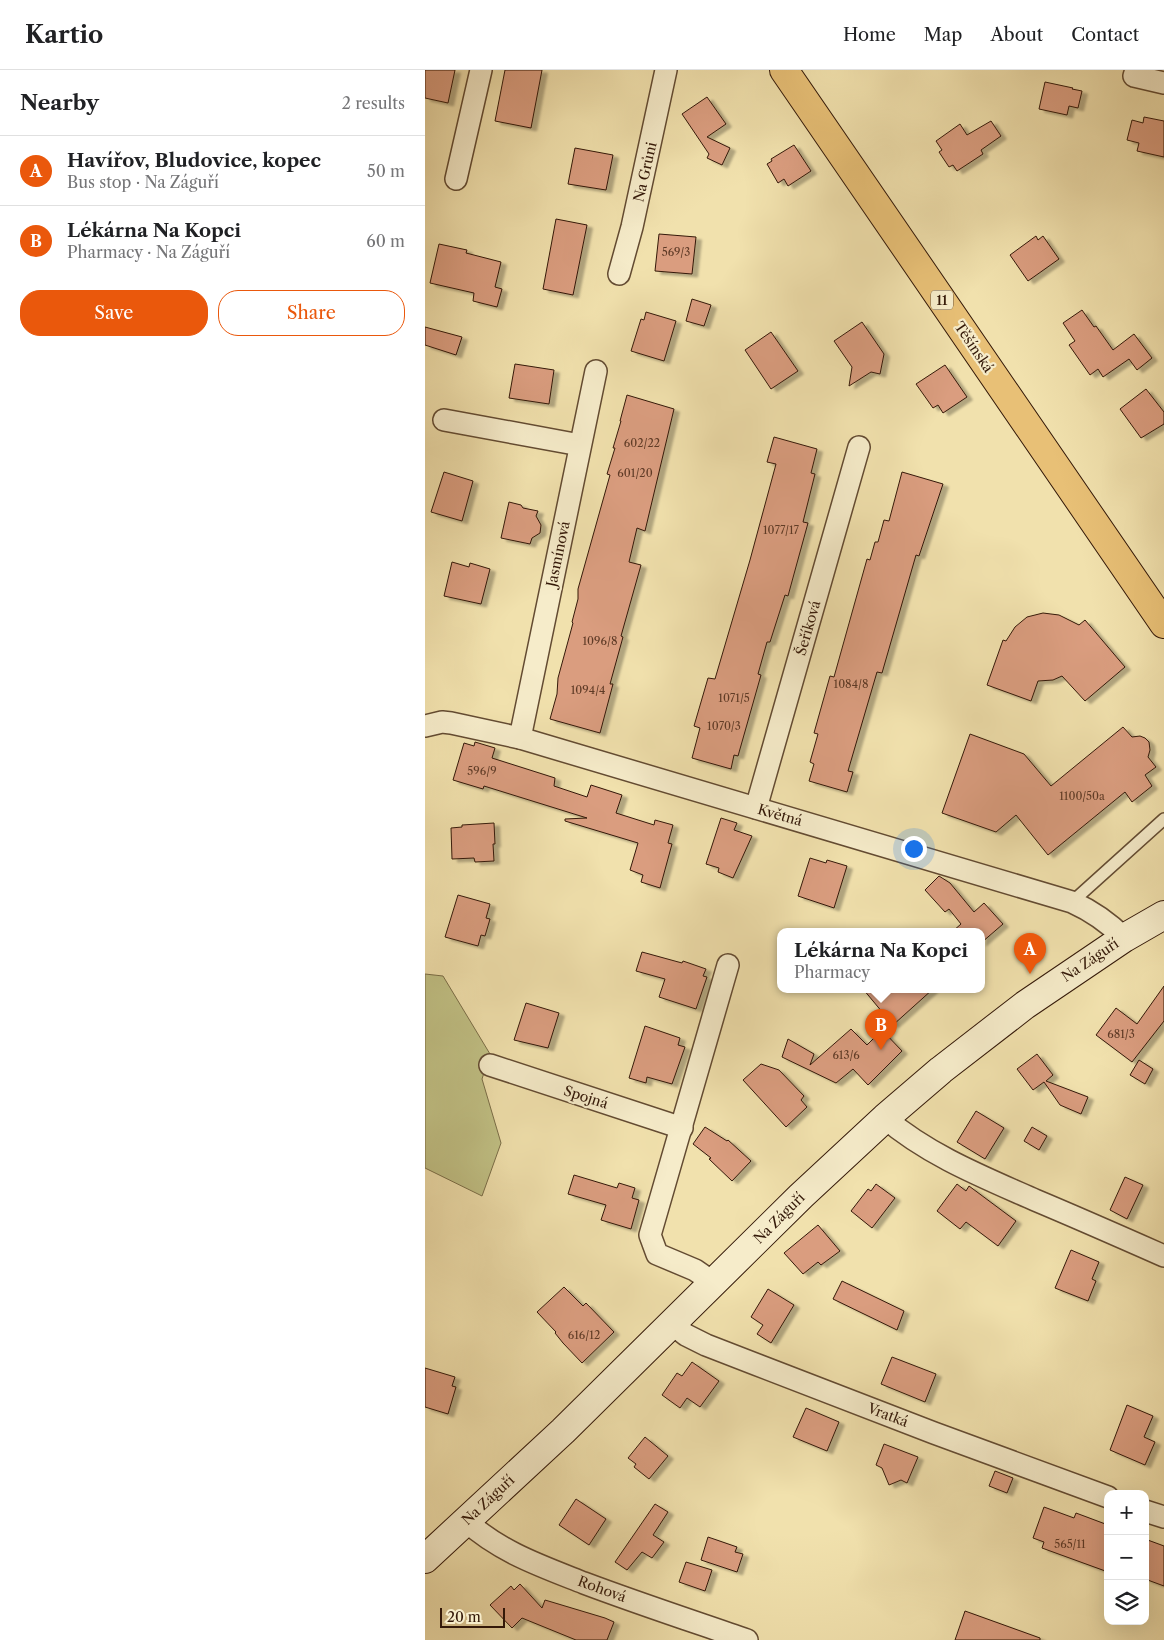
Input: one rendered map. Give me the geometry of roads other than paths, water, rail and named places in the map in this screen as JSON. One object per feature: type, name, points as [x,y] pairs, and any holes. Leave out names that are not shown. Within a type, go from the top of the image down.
[{"type":"main road","name":"Těšínská","points":[[784,70],[1164,624]]},
{"type":"street","points":[[456,179],[481,70]]},
{"type":"street","name":"Na Grůni","points":[[619,274],[634,218],[666,70]]},
{"type":"street","points":[[1136,70],[1134,76],[1164,83]]},
{"type":"street","name":"Jasmínová","points":[[520,738],[596,371]]},
{"type":"street","points":[[443,420],[581,444]]},
{"type":"street","name":"Šeříková","points":[[756,808],[859,447]]},
{"type":"street","name":"Květná","points":[[425,726],[442,722],[451,723],[520,738],[923,856],[1072,902],[1090,910],[1107,922],[1124,938]]},
{"type":"street","name":"Na Záguří","points":[[425,1559],[563,1432],[801,1196],[885,1118],[941,1070],[1013,1014],[1124,938],[1164,915]]},
{"type":"street","points":[[714,1283],[695,1270],[657,1254],[650,1235],[729,965]]},
{"type":"street","name":"Spojná","points":[[490,1066],[682,1128]]},
{"type":"street","points":[[885,1118],[897,1128],[958,1165],[995,1183],[1164,1256]]},
{"type":"street","name":"Vratká","points":[[672,1324],[686,1335],[747,1361],[925,1430],[1104,1496]]},
{"type":"street","points":[[1149,1511],[1164,1517]]},
{"type":"street","name":"Rohová","points":[[466,1521],[478,1532],[502,1548],[533,1563],[613,1594],[747,1640]]},
{"type":"lane","points":[[1072,902],[1164,820]]},
{"type":"place","name":"Havířov, Bludovice, kopec","points":[[1030,974]]},
{"type":"place","name":"Lékárna Na Kopci","points":[[881,1050]]}]
